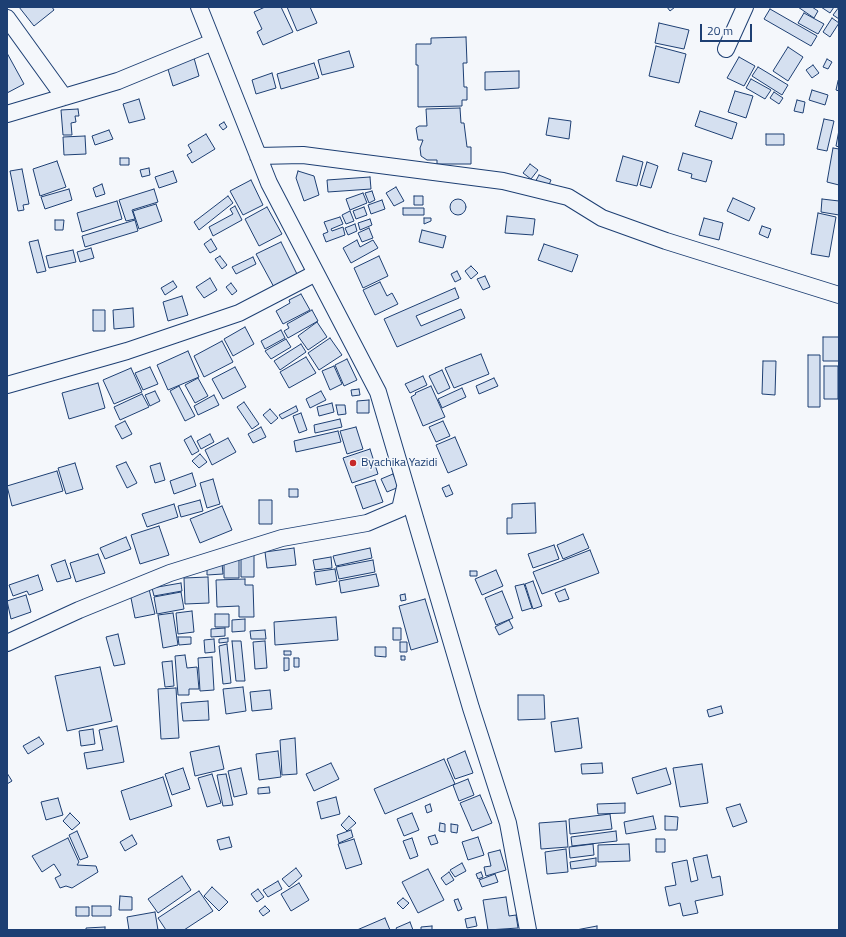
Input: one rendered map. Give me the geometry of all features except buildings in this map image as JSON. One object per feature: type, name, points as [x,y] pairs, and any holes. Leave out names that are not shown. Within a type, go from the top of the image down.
[{"type":"street","points":[[199,7],[269,183],[378,392],[406,483],[416,523],[468,701],[508,822],[528,930]]},
{"type":"street","points":[[726,49],[745,7]]},
{"type":"street","points":[[7,18],[64,97]]},
{"type":"street","points":[[7,114],[118,81],[213,42]]},
{"type":"street","points":[[258,156],[303,155],[502,181],[568,197],[602,218],[666,241],[839,295]]},
{"type":"street","points":[[7,385],[127,351],[239,313],[316,273]]},
{"type":"street","points":[[7,643],[79,610],[170,573],[282,538],[367,523],[400,509],[406,483]]},
{"type":"place","name":"Byachika Yazidi","points":[[353,463]]}]
